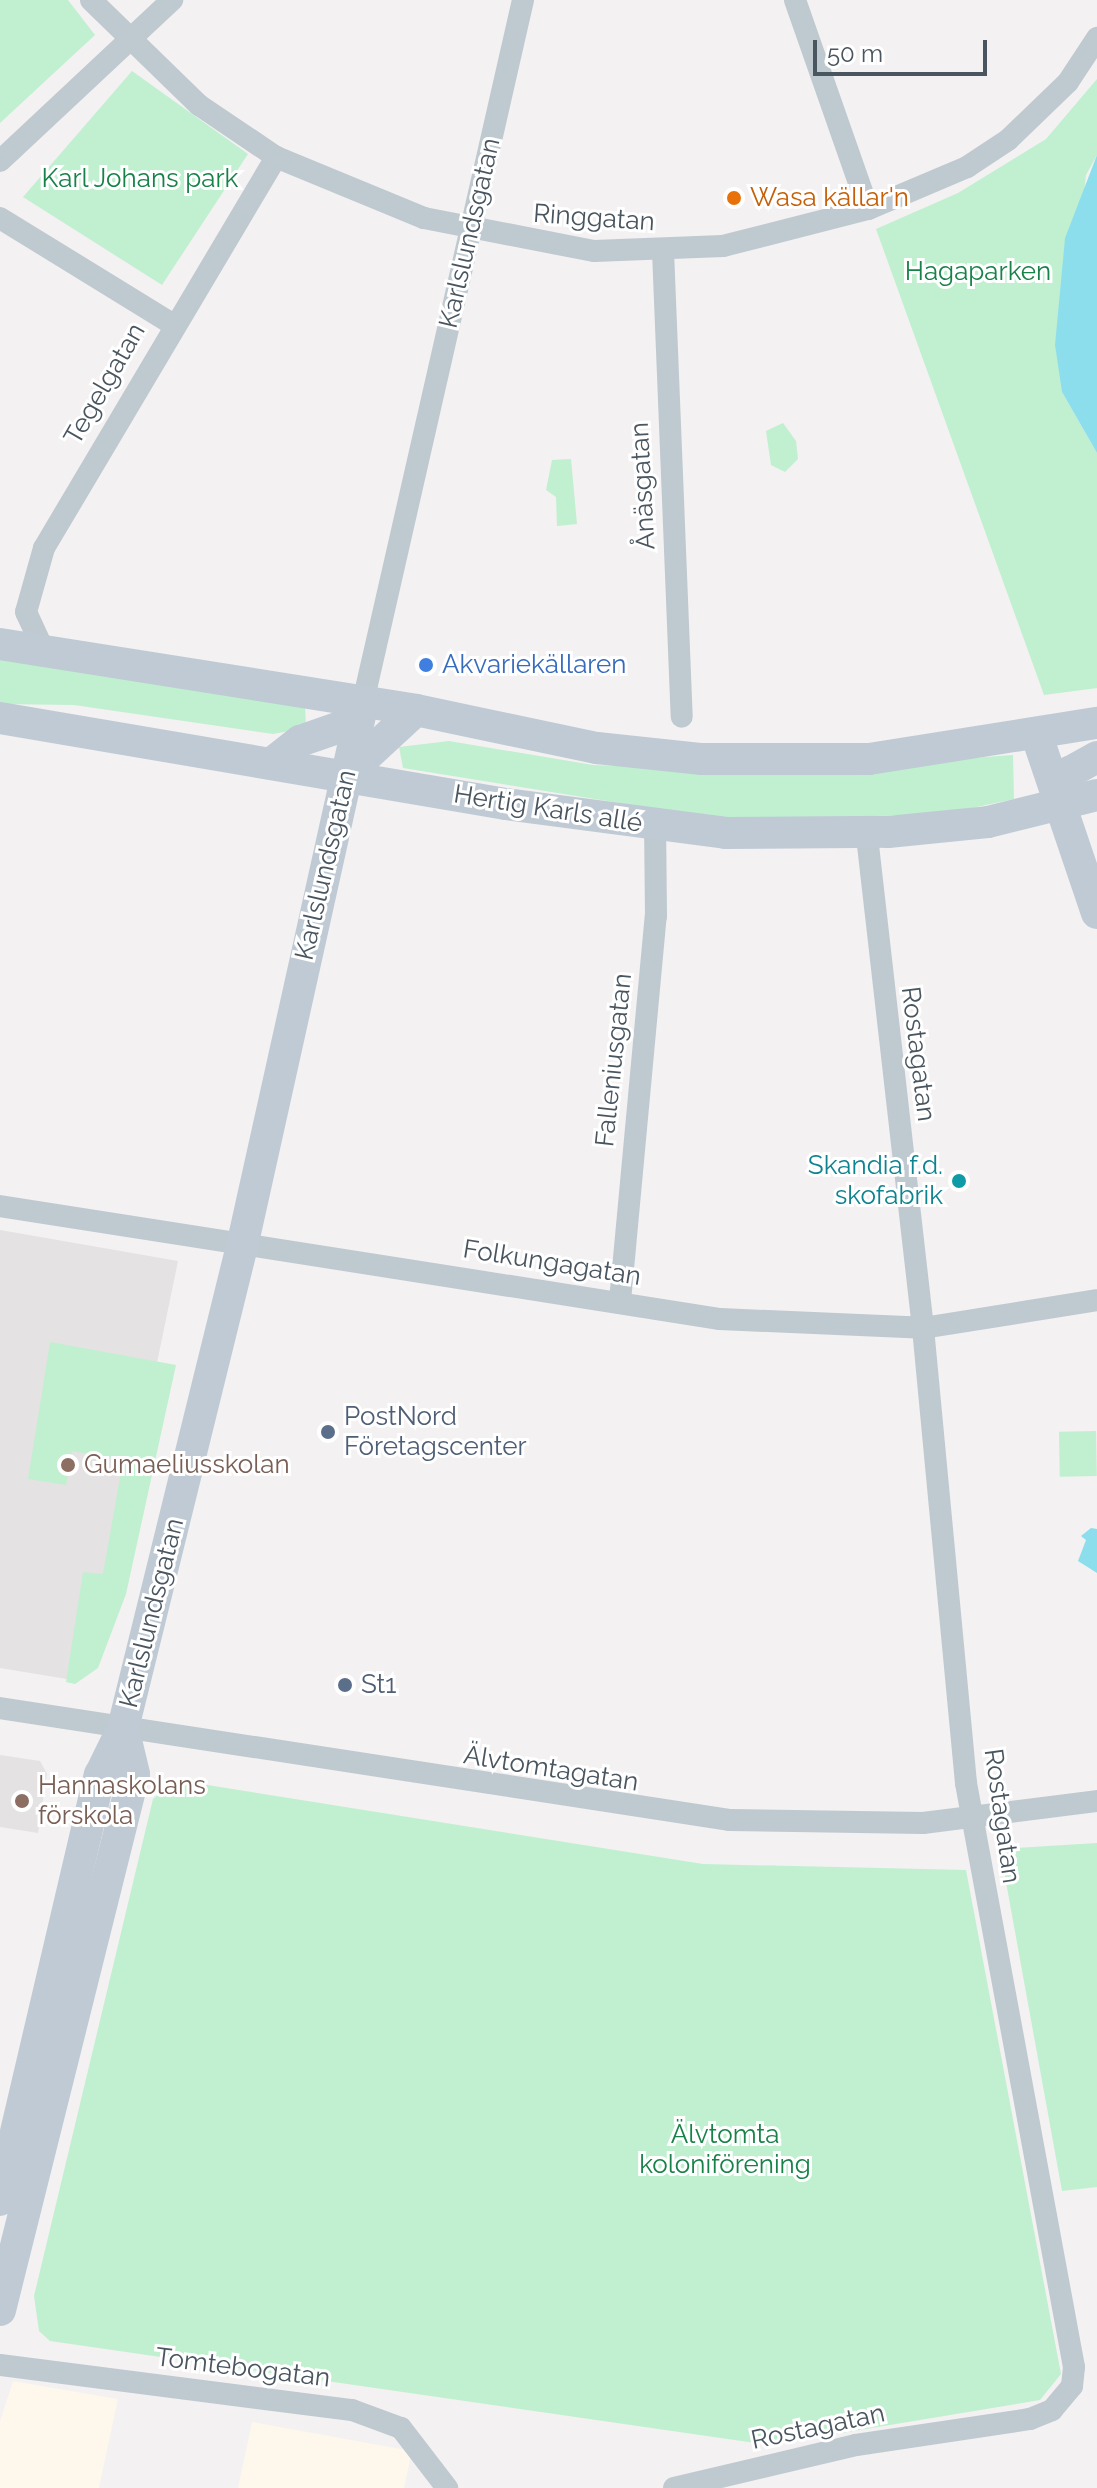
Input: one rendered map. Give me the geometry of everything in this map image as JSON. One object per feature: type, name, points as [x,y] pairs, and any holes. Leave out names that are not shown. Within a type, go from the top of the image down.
[{"type":"main road","points":[[0,644],[416,710],[597,748],[702,759],[869,759],[1097,723]]},
{"type":"main road","points":[[273,762],[300,741],[346,725],[363,702]]},
{"type":"main road","name":"Karlslundsgatan","points":[[0,2200],[100,1775],[123,1728],[243,1242],[363,702]]},
{"type":"main road","points":[[347,774],[416,710]]},
{"type":"main road","name":"Hertig Karls allé","points":[[0,718],[655,825],[726,833],[867,833],[988,822],[1097,795]]},
{"type":"main road","points":[[1036,733],[1056,806],[1097,913]]},
{"type":"main road","points":[[1056,806],[1070,772],[1097,757]]},
{"type":"main road","name":"Karlslundsgatan","points":[[0,2310],[134,1774],[123,1728]]},
{"type":"street","name":"Ringgatan","points":[[91,0],[199,105],[276,157],[382,203],[470,229],[567,249],[663,251],[813,228],[868,209],[967,167],[1008,140],[1068,82],[1097,38]]},
{"type":"street","points":[[0,161],[172,0]]},
{"type":"street","name":"Karlslundsgatan","points":[[363,702],[523,0]]},
{"type":"street","points":[[795,0],[868,209]]},
{"type":"street","name":"Tegelgatan","points":[[44,651],[26,612],[44,548],[172,324],[276,157]]},
{"type":"street","points":[[0,218],[172,324]]},
{"type":"street","name":"Ånäsgatan","points":[[663,251],[682,717]]},
{"type":"street","name":"Falleniusgatan","points":[[620,1301],[653,960],[655,825]]},
{"type":"street","name":"Rostagatan","points":[[674,2488],[856,2445],[1030,2419],[1052,2410],[1072,2386],[1074,2367],[973,1817],[923,1328],[867,833]]},
{"type":"street","name":"Folkungagatan","points":[[0,1206],[720,1319],[923,1328],[1097,1300]]},
{"type":"street","name":"Älvtomtagatan","points":[[0,1708],[688,1816],[800,1824],[973,1817],[1097,1801]]},
{"type":"street","name":"Tomtebogatan","points":[[0,2365],[352,2410],[401,2428],[447,2488]]},
{"type":"shaded area","name":"Gumaeliusskolan","points":[[0,1230],[178,1261],[94,1668],[73,1680],[0,1668]]},
{"type":"shaded area","name":"Hannaskolans förskola","points":[[0,1755],[40,1761],[47,1774],[38,1833],[0,1827]]},
{"type":"shaded area","points":[[13,2381],[118,2399],[99,2488],[0,2488],[0,2421]]},
{"type":"shaded area","points":[[252,2422],[412,2451],[404,2488],[238,2488]]},
{"type":"green space","points":[[0,0],[68,0],[95,35],[0,123]]},
{"type":"green space","name":"Karl Johans park","points":[[132,71],[248,154],[162,285],[23,197]]},
{"type":"green space","name":"Hagaparken","points":[[1097,79],[1097,155],[1086,175],[1062,392],[1097,453],[1097,688],[1044,695],[876,229],[958,193],[1046,139]]},
{"type":"green space","points":[[783,423],[796,441],[798,459],[785,472],[771,465],[766,431]]},
{"type":"green space","points":[[571,459],[577,524],[557,526],[556,497],[546,490],[552,460]]},
{"type":"green space","points":[[0,655],[305,705],[306,728],[273,734],[74,705],[0,704]]},
{"type":"green space","points":[[449,741],[593,765],[775,772],[1013,755],[1014,799],[949,813],[769,820],[700,816],[403,768],[399,747]]},
{"type":"green space","points":[[50,1342],[176,1365],[126,1594],[98,1668],[75,1684],[66,1682],[83,1572],[103,1574],[123,1460],[72,1451],[66,1485],[28,1479]]},
{"type":"green space","points":[[1096,1431],[1097,1476],[1060,1477],[1059,1432]]},
{"type":"green space","name":"Älvtomta koloniförening","points":[[176,1780],[703,1864],[966,1870],[1061,2374],[1040,2400],[769,2445],[50,2341],[39,2331],[34,2296],[153,1799]]},
{"type":"green space","points":[[1097,1843],[1097,2187],[1062,2191],[1000,1849]]},
{"type":"water","points":[[1097,155],[1097,453],[1062,392],[1055,345],[1065,238]]},
{"type":"water","points":[[1091,1528],[1097,1529],[1097,1573],[1078,1561],[1086,1540],[1081,1536]]},
{"type":"place","name":"Wasa källar'n","points":[[734,198]]},
{"type":"place","name":"Akvariekällaren","points":[[426,665]]},
{"type":"place","name":"Skandia f.d. skofabrik","points":[[959,1181]]},
{"type":"place","name":"PostNord Företagscenter","points":[[328,1432]]},
{"type":"place","name":"Gumaeliusskolan","points":[[68,1465]]},
{"type":"place","name":"St1","points":[[345,1685]]},
{"type":"place","name":"Hannaskolans förskola","points":[[22,1801]]}]
